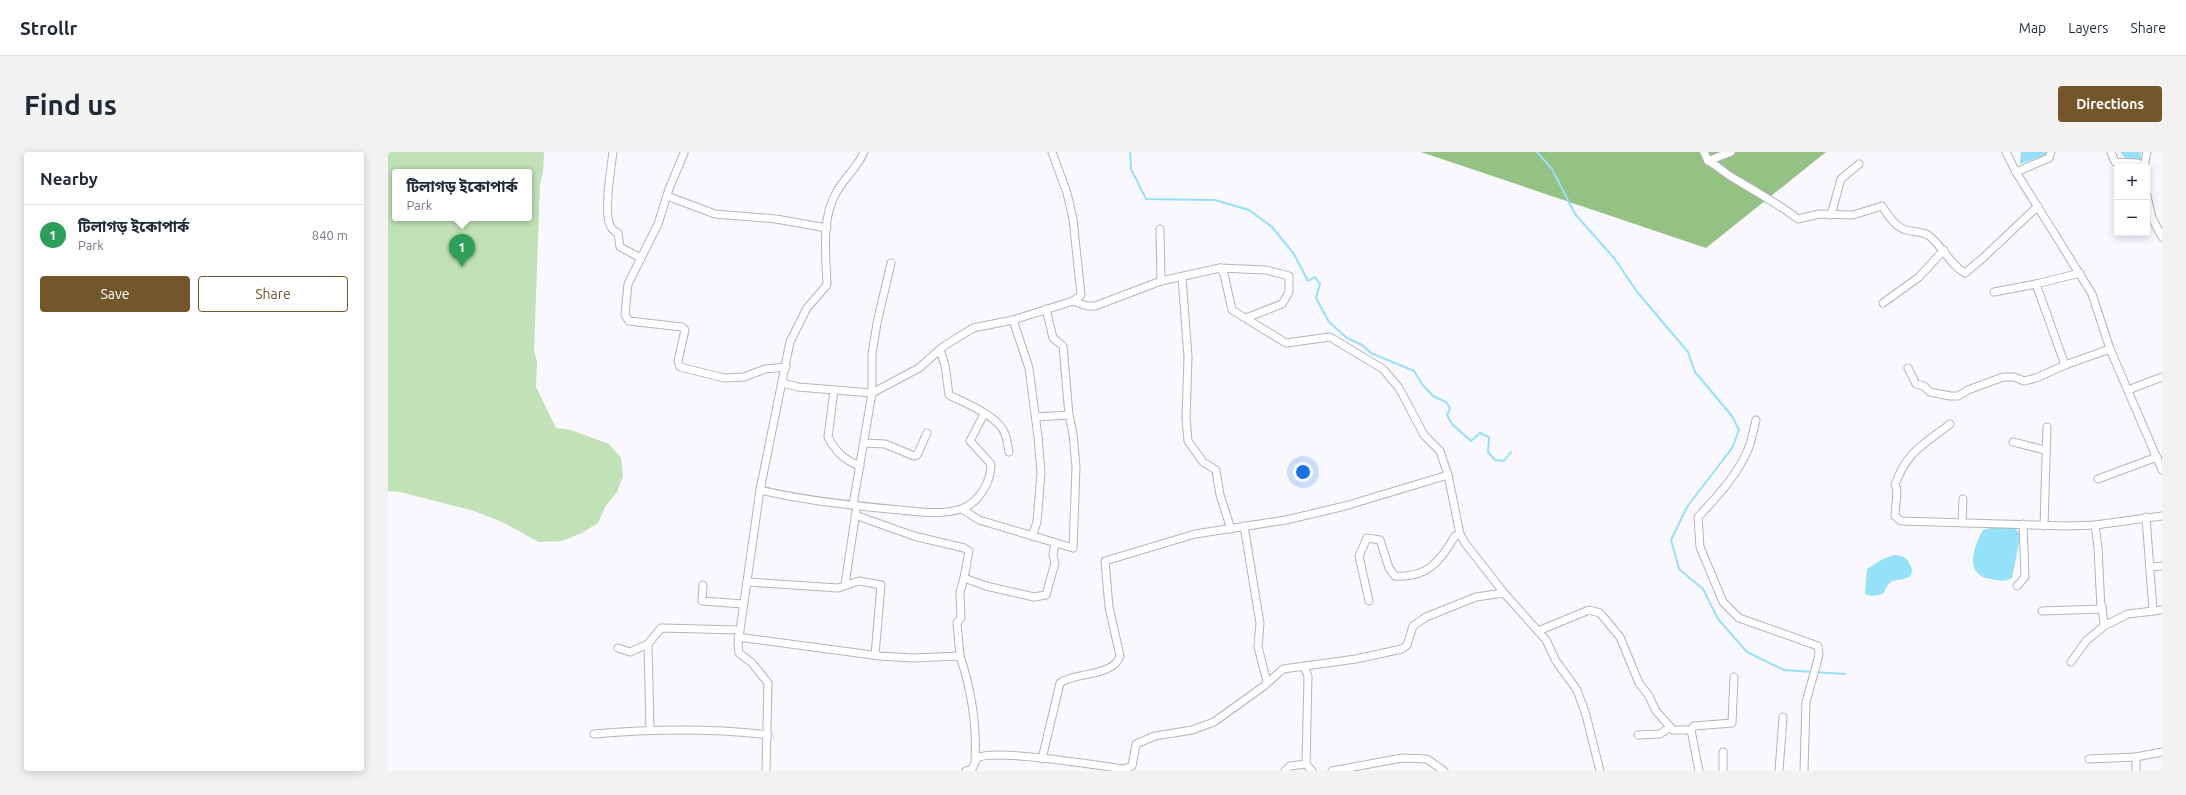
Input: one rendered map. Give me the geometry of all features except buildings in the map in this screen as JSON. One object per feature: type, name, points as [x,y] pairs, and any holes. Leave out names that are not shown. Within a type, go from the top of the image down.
[{"type":"street","points":[[613,152],[608,189],[609,221],[611,227],[618,233],[620,247],[641,258]]},
{"type":"street","points":[[766,771],[768,683],[752,663],[739,653],[738,633],[760,490],[790,342],[807,308],[827,285],[828,209],[836,193],[864,152]]},
{"type":"street","points":[[783,382],[798,387],[872,393],[919,368],[940,350],[973,328],[1013,320],[1073,301],[1081,295],[1073,219],[1067,193],[1052,152]]},
{"type":"street","points":[[1704,152],[1708,160],[1717,164],[1728,175],[1784,208],[1798,219],[1818,214],[1853,215],[1882,206],[1890,219],[1905,230],[1927,234],[1944,250],[1959,270],[1965,273],[2038,206]]},
{"type":"street","points":[[1708,160],[1731,152]]},
{"type":"street","points":[[2006,152],[2016,172],[2092,294],[2110,350],[2162,470]]},
{"type":"street","points":[[2016,172],[2049,158],[2051,152]]},
{"type":"street","points":[[2111,152],[2115,162],[2139,164]]},
{"type":"street","points":[[2144,164],[2147,152]]},
{"type":"street","points":[[684,153],[658,224],[628,284],[625,315],[629,321],[682,327],[685,330],[678,361],[680,367],[724,378],[744,377],[765,369],[786,367]]},
{"type":"street","points":[[1831,215],[1841,179],[1859,164]]},
{"type":"street","points":[[667,196],[715,214],[776,219],[827,228]]},
{"type":"street","points":[[2148,200],[2152,218],[2162,237]]},
{"type":"street","points":[[1160,229],[1161,281]]},
{"type":"street","points":[[1883,303],[1919,277],[1944,250]]},
{"type":"street","points":[[845,584],[856,515],[855,506],[860,466],[872,393],[872,354],[882,294],[891,263]]},
{"type":"street","points":[[1073,301],[1087,306],[1095,306],[1161,281],[1220,268],[1266,270],[1289,276],[1289,292],[1282,304],[1246,318]]},
{"type":"street","points":[[1220,268],[1224,274],[1232,310],[1286,343],[1330,337],[1384,369],[1399,388],[1424,435],[1440,451],[1448,475],[1460,534],[1470,552],[1538,631],[1551,648],[1556,661],[1577,690],[1586,715],[1600,771]]},
{"type":"street","points":[[1994,292],[2080,274]]},
{"type":"street","points":[[1182,276],[1188,357],[1186,418],[1188,441],[1203,462],[1216,470],[1220,495],[1230,529]]},
{"type":"street","points":[[2036,284],[2065,365]]},
{"type":"street","points":[[962,509],[979,520],[1073,548],[1076,467],[1073,434],[1068,415],[1063,346],[1053,338],[1046,309]]},
{"type":"street","points":[[1013,320],[1030,368],[1041,473],[1037,522],[1032,536]]},
{"type":"street","points":[[940,350],[945,365],[949,396],[978,409],[997,422],[1005,433],[1009,452]]},
{"type":"street","points":[[1908,368],[1916,384],[1924,386],[1930,392],[1958,396],[1968,390],[2008,376],[2024,381],[2036,378],[2065,365],[2110,350]]},
{"type":"street","points":[[2128,390],[2162,377]]},
{"type":"street","points":[[834,390],[828,437],[838,454],[849,462],[860,466]]},
{"type":"street","points":[[760,490],[805,501],[855,506],[941,513],[962,509],[978,498],[991,474],[991,464],[970,441],[984,414]]},
{"type":"street","points":[[1036,417],[1068,415]]},
{"type":"street","points":[[1756,420],[1749,448],[1740,465],[1719,495],[1698,517],[1700,547],[1723,602],[1739,618],[1818,646],[1819,655],[1806,702],[1804,771]]},
{"type":"street","points":[[1950,424],[1910,455],[1901,467],[1895,485],[1897,490],[1895,516],[1901,521],[2023,524],[2044,526],[2095,525],[2162,516]]},
{"type":"street","points":[[2044,526],[2046,427]]},
{"type":"street","points":[[864,443],[885,444],[914,456],[917,455],[927,434]]},
{"type":"street","points":[[2013,442],[2045,450]]},
{"type":"street","points":[[2098,479],[2156,457]]},
{"type":"street","points":[[1042,759],[1060,684],[1076,677],[1097,673],[1119,660],[1120,656],[1109,607],[1105,561],[1195,534],[1286,520],[1345,506],[1448,475]]},
{"type":"street","points":[[1962,523],[1963,499]]},
{"type":"street","points":[[856,515],[914,536],[964,548],[969,551],[960,592],[961,618],[957,623],[960,656],[965,671],[976,734],[974,766]]},
{"type":"street","points":[[2146,517],[2153,611]]},
{"type":"street","points":[[2017,586],[2025,577],[2023,524]]},
{"type":"street","points":[[2095,525],[2104,626]]},
{"type":"street","points":[[1244,526],[1260,623],[1258,647],[1267,682]]},
{"type":"street","points":[[1369,601],[1359,556],[1367,538],[1380,540],[1389,568],[1395,576],[1407,577],[1416,576],[1439,562],[1455,536],[1460,534]]},
{"type":"street","points":[[964,578],[986,586],[1034,598],[1042,596],[1046,594],[1052,578],[1055,563],[1053,555],[1055,543]]},
{"type":"street","points":[[2150,567],[2162,566]]},
{"type":"street","points":[[747,582],[838,588],[845,584],[859,581],[881,585],[875,655]]},
{"type":"street","points":[[703,585],[702,601],[743,604]]},
{"type":"street","points":[[966,771],[986,756],[1042,759],[1125,769],[1134,768],[1136,744],[1155,736],[1192,730],[1214,722],[1264,686],[1283,669],[1356,660],[1402,649],[1407,645],[1410,631],[1419,621],[1476,597],[1504,593]]},
{"type":"street","points":[[2042,611],[2099,610],[2102,606]]},
{"type":"street","points":[[1538,631],[1589,610],[1600,613],[1620,637],[1639,683],[1649,696],[1656,711],[1669,728],[1673,730],[1691,730],[1694,726],[1732,723],[1734,676]]},
{"type":"street","points":[[2071,662],[2086,641],[2104,626],[2128,614],[2162,610]]},
{"type":"street","points":[[618,648],[630,652],[648,644],[661,628],[738,633],[875,655],[912,658],[960,656]]},
{"type":"street","points":[[648,644],[650,730]]},
{"type":"street","points":[[1304,666],[1308,676],[1306,764],[1312,771]]},
{"type":"street","points":[[1779,771],[1783,717]]},
{"type":"street","points":[[1638,735],[1660,734],[1669,728]]},
{"type":"street","points":[[594,734],[650,730],[696,730],[768,735]]},
{"type":"street","points":[[1691,730],[1699,771]]},
{"type":"street","points":[[1723,771],[1724,752]]},
{"type":"street","points":[[2089,759],[2136,757],[2162,752]]},
{"type":"street","points":[[2136,757],[2136,771]]},
{"type":"street","points":[[1332,771],[1402,758],[1427,759],[1444,771]]},
{"type":"street","points":[[1285,771],[1290,766],[1306,764]]},
{"type":"green space","points":[[388,152],[544,152],[543,172],[540,185],[534,350],[537,362],[536,387],[556,428],[571,430],[609,444],[621,458],[623,476],[617,492],[605,507],[598,523],[582,533],[562,541],[539,542],[502,522],[474,511],[400,492],[388,491]]},
{"type":"green space","points":[[1421,152],[1826,152],[1706,248]]},
{"type":"water","points":[[2021,152],[2049,152],[2049,154],[2020,164]]},
{"type":"water","points":[[2120,152],[2141,152],[2141,160],[2126,159]]},
{"type":"water","points":[[1994,527],[2015,528],[2019,533],[2020,538],[2012,578],[2004,581],[1982,577],[1974,567],[1974,552],[1979,537],[1983,530]]},
{"type":"water","points":[[1894,555],[1904,557],[1908,561],[1912,570],[1911,576],[1892,581],[1883,594],[1872,596],[1865,594],[1867,569],[1883,559]]},
{"type":"waterway","points":[[1130,152],[1131,169],[1146,199],[1215,200],[1249,210],[1272,227],[1294,254],[1308,281],[1315,277],[1320,284],[1316,298],[1329,322],[1347,338],[1362,345],[1371,353],[1414,371],[1422,384],[1433,396],[1446,402],[1450,408],[1447,415],[1452,424],[1471,441],[1480,433],[1489,437],[1488,452],[1495,460],[1504,461],[1511,452]]},
{"type":"waterway","points":[[1537,152],[1552,169],[1575,214],[1614,258],[1638,293],[1688,352],[1695,372],[1732,416],[1739,430],[1732,448],[1687,507],[1671,540],[1679,569],[1703,589],[1718,619],[1747,652],[1784,670],[1845,674]]},
{"type":"place","name":"টিলাগড় ইকোপার্ক","points":[[462,267]]}]
